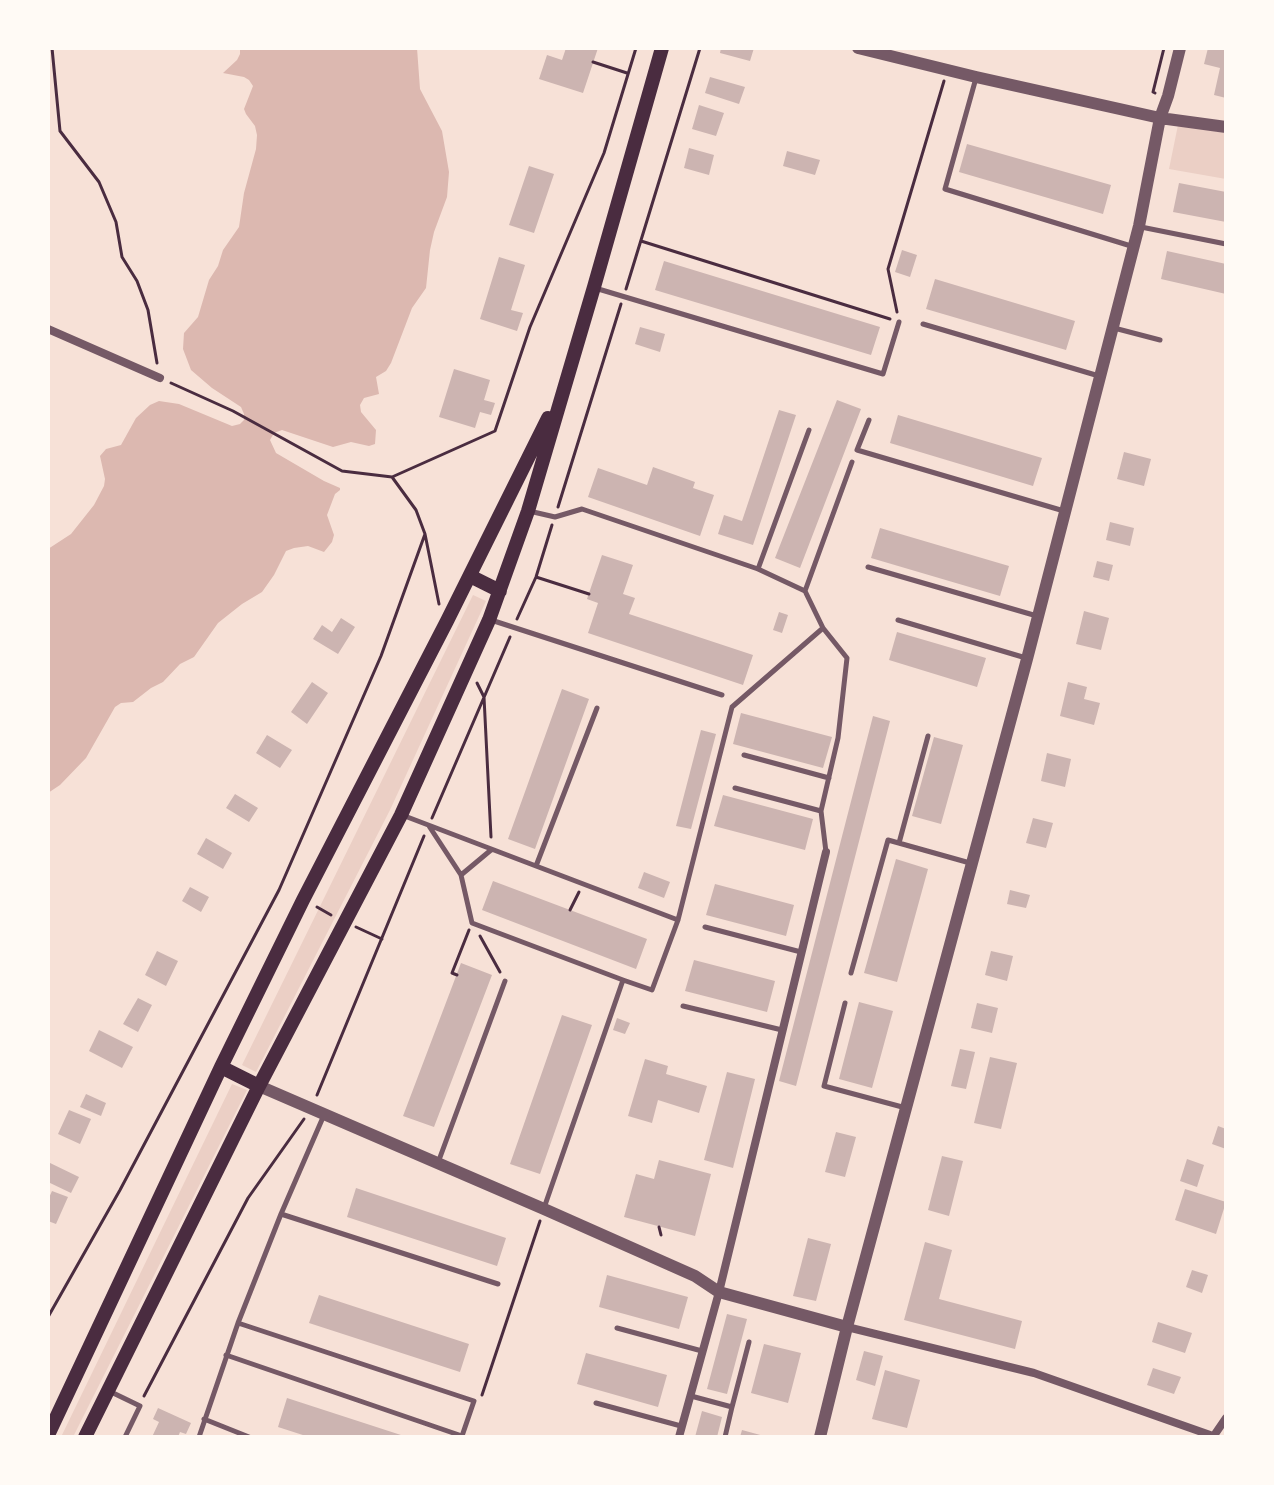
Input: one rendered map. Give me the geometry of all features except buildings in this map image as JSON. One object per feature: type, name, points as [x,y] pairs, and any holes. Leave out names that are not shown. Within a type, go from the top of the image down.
[{"type":"main road","points":[[85,1437],[259,1086],[401,815],[489,620],[528,511],[662,48]]},
{"type":"main road","points":[[48,1435],[303,900],[564,386]]},
{"type":"main road","points":[[470,576],[500,591]]},
{"type":"main road","points":[[221,1067],[259,1086]]},
{"type":"street","points":[[858,48],[884,51],[947,70],[1160,118],[1226,127]]},
{"type":"street","points":[[820,1437],[1113,328],[1139,226],[1160,118],[1180,48]]},
{"type":"street","points":[[48,329],[160,378]]},
{"type":"street","points":[[679,1437],[719,1292],[826,852]]},
{"type":"street","points":[[259,1086],[695,1276],[719,1292],[1034,1373],[1213,1437],[1226,1418]]},
{"type":"lane","points":[[976,77],[945,189],[1134,246]]},
{"type":"lane","points":[[1139,226],[1226,244]]},
{"type":"lane","points":[[594,287],[883,374],[899,322]]},
{"type":"lane","points":[[923,324],[1100,376]]},
{"type":"lane","points":[[1113,328],[1160,340]]},
{"type":"lane","points":[[869,420],[857,450],[1065,512]]},
{"type":"lane","points":[[758,569],[809,430]]},
{"type":"lane","points":[[805,591],[852,462]]},
{"type":"lane","points":[[528,511],[555,517],[582,509],[758,569],[805,591],[823,628],[847,658],[838,738],[821,811],[826,852]]},
{"type":"lane","points":[[868,567],[1038,616]]},
{"type":"lane","points":[[489,620],[722,695]]},
{"type":"lane","points":[[898,620],[1027,659]]},
{"type":"lane","points":[[429,826],[461,875],[472,923],[652,990],[678,920],[732,707],[823,628]]},
{"type":"lane","points":[[536,866],[597,708]]},
{"type":"lane","points":[[899,843],[928,736]]},
{"type":"lane","points":[[744,755],[829,778]]},
{"type":"lane","points":[[735,788],[821,811]]},
{"type":"lane","points":[[401,815],[678,920]]},
{"type":"lane","points":[[851,973],[888,840],[971,864]]},
{"type":"lane","points":[[461,875],[491,849]]},
{"type":"lane","points":[[705,927],[802,952]]},
{"type":"lane","points":[[544,1209],[623,980]]},
{"type":"lane","points":[[438,1162],[505,981]]},
{"type":"lane","points":[[845,1003],[824,1086],[907,1108]]},
{"type":"lane","points":[[683,1006],[783,1031]]},
{"type":"lane","points":[[199,1437],[238,1323],[324,1114]]},
{"type":"lane","points":[[281,1214],[498,1284]]},
{"type":"lane","points":[[226,1355],[462,1436],[474,1401],[238,1323]]},
{"type":"lane","points":[[617,1328],[703,1351]]},
{"type":"lane","points":[[725,1437],[749,1342]]},
{"type":"lane","points":[[109,1391],[140,1406],[125,1437]]},
{"type":"lane","points":[[691,1396],[732,1407]]},
{"type":"lane","points":[[596,1403],[682,1426]]},
{"type":"lane","points":[[204,1419],[249,1437]]},
{"type":"path","points":[[52,48],[60,131],[99,182],[116,222],[122,257],[137,281],[148,310],[160,378],[289,441]]},
{"type":"path","points":[[392,477],[495,431],[530,327],[604,153],[636,48]]},
{"type":"path","points":[[140,1406],[248,1198],[311,1108],[536,577],[700,48]]},
{"type":"path","points":[[593,62],[627,73]]},
{"type":"path","points":[[641,241],[899,322],[888,269],[947,70]]},
{"type":"path","points":[[48,1317],[120,1190],[279,890],[381,656],[425,534]]},
{"type":"path","points":[[536,577],[589,594]]},
{"type":"path","points":[[570,910],[583,884]]},
{"type":"path","points":[[303,900],[382,939]]},
{"type":"path","points":[[457,975],[452,973],[472,923]]},
{"type":"path","points":[[472,923],[505,981]]},
{"type":"path","points":[[482,1394],[544,1209]]},
{"type":"path","points":[[659,1227],[661,1235]]},
{"type":"shaded area","points":[[240,48],[417,48],[420,89],[442,131],[449,172],[447,197],[430,250],[426,288],[412,308],[391,363],[386,371],[376,377],[379,394],[364,398],[360,405],[361,412],[376,430],[375,444],[369,446],[351,442],[333,447],[282,430],[274,433],[270,440],[276,453],[340,488],[327,515],[334,535],[332,542],[324,552],[308,546],[286,551],[262,592],[218,623],[194,657],[180,664],[163,682],[133,702],[115,707],[86,758],[48,793],[48,549],[71,534],[94,505],[105,479],[100,456],[106,449],[121,445],[136,418],[150,405],[159,401],[179,404],[232,426],[244,420],[241,407],[191,370],[183,349],[184,333],[198,317],[209,280],[223,250],[239,227],[256,149],[255,126],[244,109],[253,86],[244,77],[223,73],[237,60]]},
{"type":"shaded area","points":[[1178,125],[1226,133],[1226,179],[1169,169]]},
{"type":"shaded area","points":[[473,595],[486,601],[390,810],[256,1072],[242,1065]]},
{"type":"shaded area","points":[[232,1084],[247,1090],[73,1437],[61,1437]]}]
